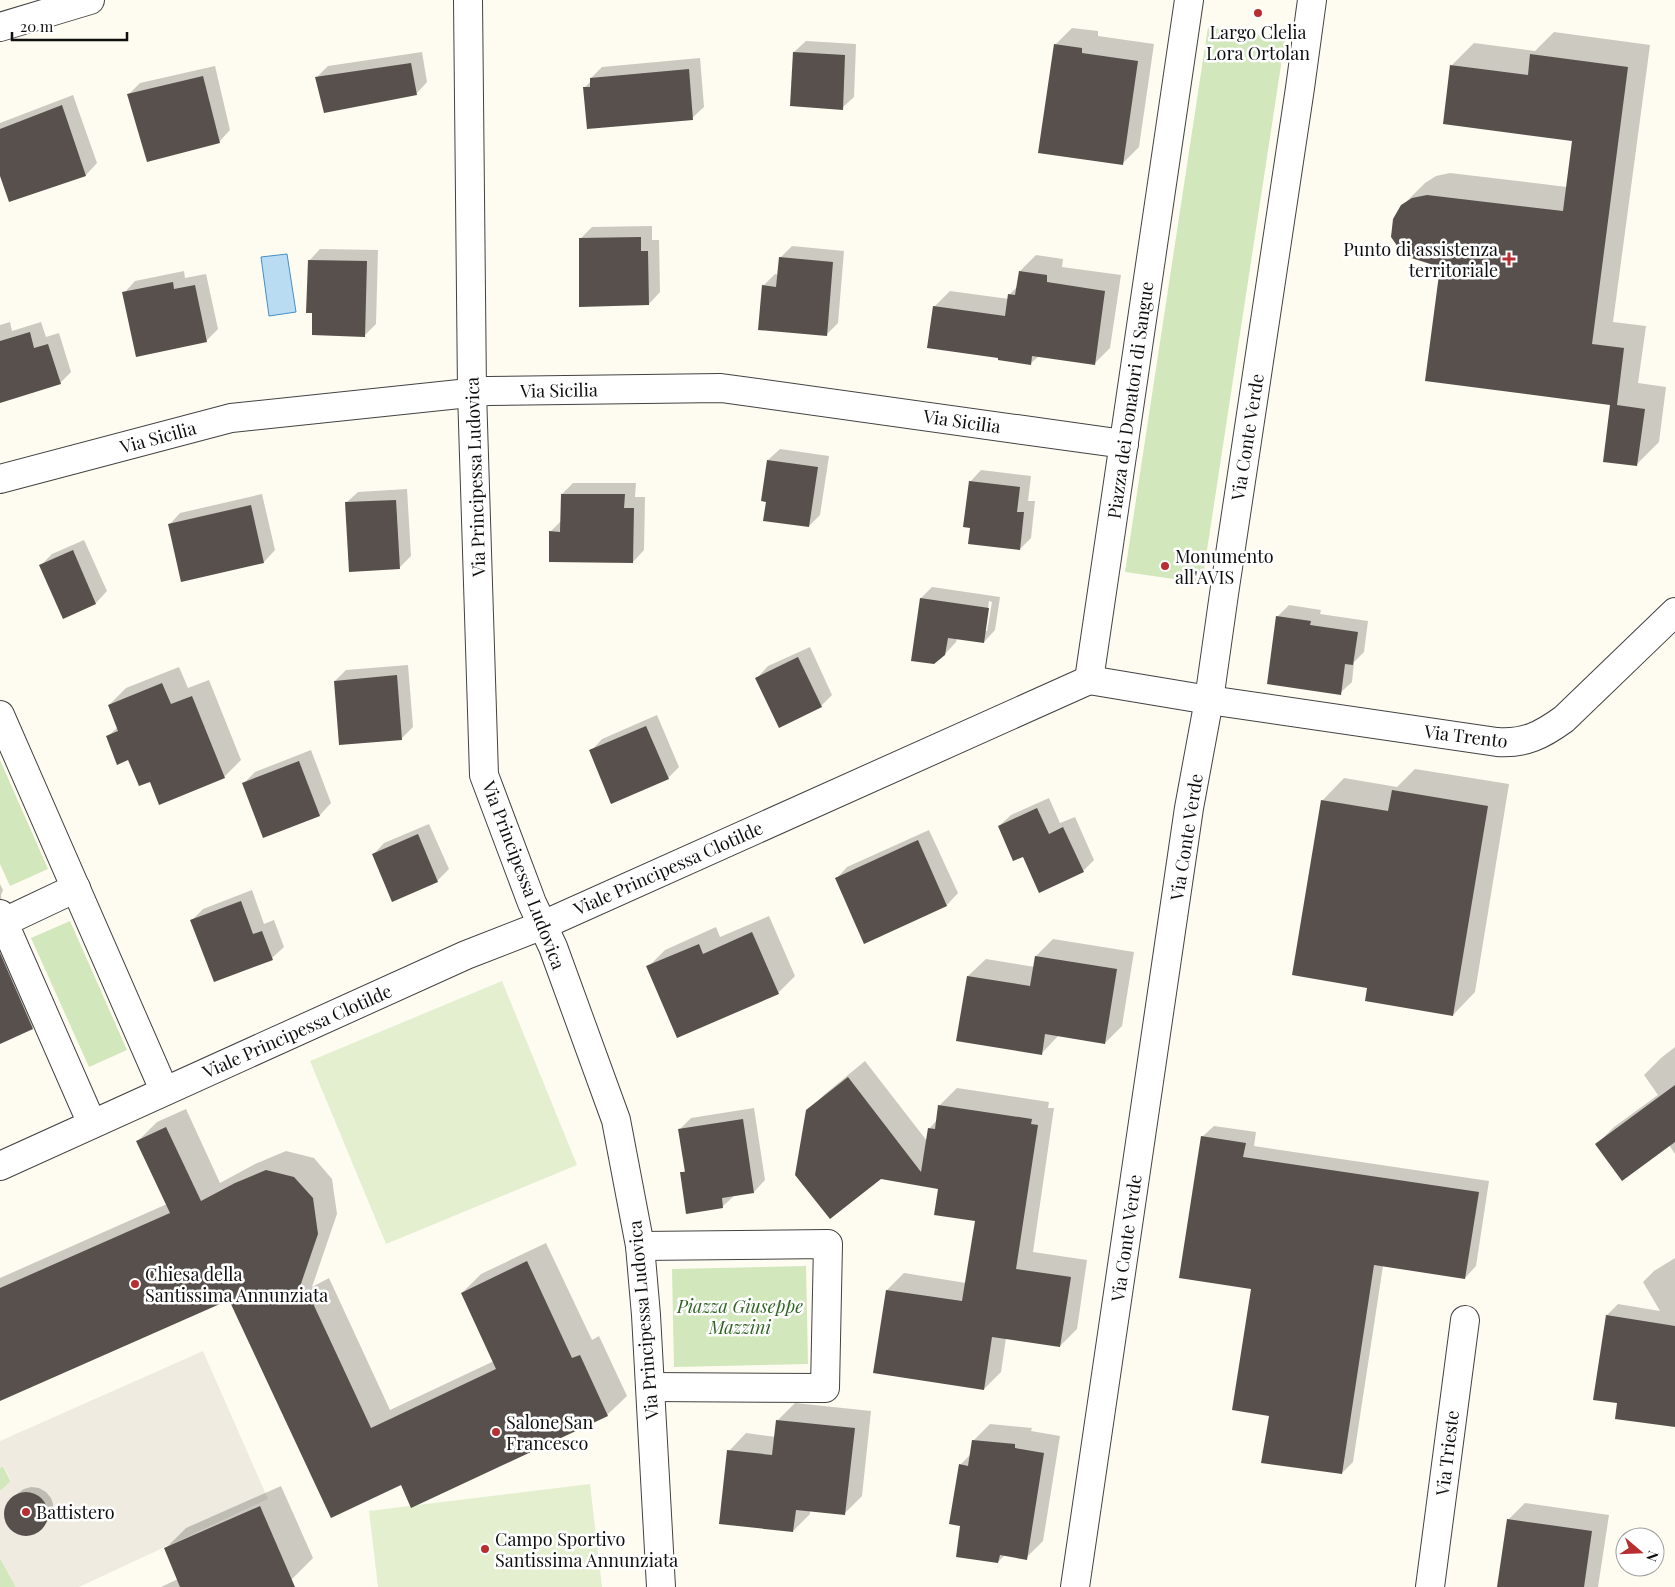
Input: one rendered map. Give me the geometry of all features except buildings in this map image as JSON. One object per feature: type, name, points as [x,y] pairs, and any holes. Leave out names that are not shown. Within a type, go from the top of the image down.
[{"type":"street","points":[[0,27],[90,0]]},
{"type":"street","name":"Via Principessa Ludovica","points":[[468,0],[472,392],[484,776],[532,903],[553,947],[616,1120],[640,1246],[651,1387],[661,1587]]},
{"type":"street","name":"Piazza dei Donatori di Sangue","points":[[1089,680],[1189,0]]},
{"type":"street","name":"Via Conte Verde","points":[[1075,1587],[1188,818],[1209,700],[1312,0]]},
{"type":"street","name":"Via Sicilia","points":[[0,479],[232,418],[472,392],[721,388],[1124,444]]},
{"type":"street","name":"Via Trento","points":[[1209,700],[1497,742],[1516,742],[1530,739],[1543,733],[1564,719],[1675,612]]},
{"type":"street","points":[[1089,680],[1209,700]]},
{"type":"street","name":"Viale Principessa Clotilde","points":[[0,1166],[164,1090],[466,955],[543,924],[1089,680]]},
{"type":"street","points":[[0,715],[164,1090]]},
{"type":"street","points":[[76,888],[2,918],[92,1124]]},
{"type":"street","points":[[640,1246],[828,1244],[825,1388],[651,1387]]},
{"type":"street","name":"Via Trieste","points":[[1430,1587],[1465,1320]]},
{"type":"green space","points":[[1208,27],[1285,39],[1202,583],[1125,572]]},
{"type":"green space","points":[[0,760],[48,869],[10,886],[0,864]]},
{"type":"green space","points":[[70,921],[127,1050],[89,1067],[31,938]]},
{"type":"green space","points":[[502,981],[577,1165],[386,1244],[310,1061]]},
{"type":"green space","name":"Piazza Giuseppe Mazzini","points":[[806,1266],[808,1364],[674,1367],[672,1269]]},
{"type":"green space","points":[[3,1466],[11,1482],[0,1491],[0,1468]]},
{"type":"green space","name":"Campo Sportivo Santissima Annunziata","points":[[590,1484],[602,1587],[378,1587],[369,1511]]},
{"type":"green space","points":[[0,1558],[16,1587],[0,1587]]},
{"type":"shaded area","points":[[203,1351],[268,1499],[79,1587],[16,1587],[0,1558],[0,1491],[11,1481],[4,1466],[0,1468],[0,1441]],"holes":[[[25,1492],[34,1493],[46,1503],[48,1519],[44,1527],[37,1533],[30,1536],[19,1535],[8,1527],[4,1515],[6,1505],[11,1498],[18,1494]]]},
{"type":"water","points":[[287,254],[296,312],[269,316],[261,257]]},
{"type":"place","name":"Largo Clelia Lora Ortolan","points":[[1258,13]]},
{"type":"place","name":"Punto di assistenza territoriale","points":[[1509,259]]},
{"type":"place","name":"Monumento all'AVIS","points":[[1165,566]]},
{"type":"place","name":"Chiesa della Santissima Annunziata","points":[[135,1284]]},
{"type":"place","name":"Salone San Francesco","points":[[496,1432]]},
{"type":"place","name":"Battistero","points":[[26,1512]]},
{"type":"place","name":"Campo Sportivo Santissima Annunziata","points":[[485,1549]]}]
